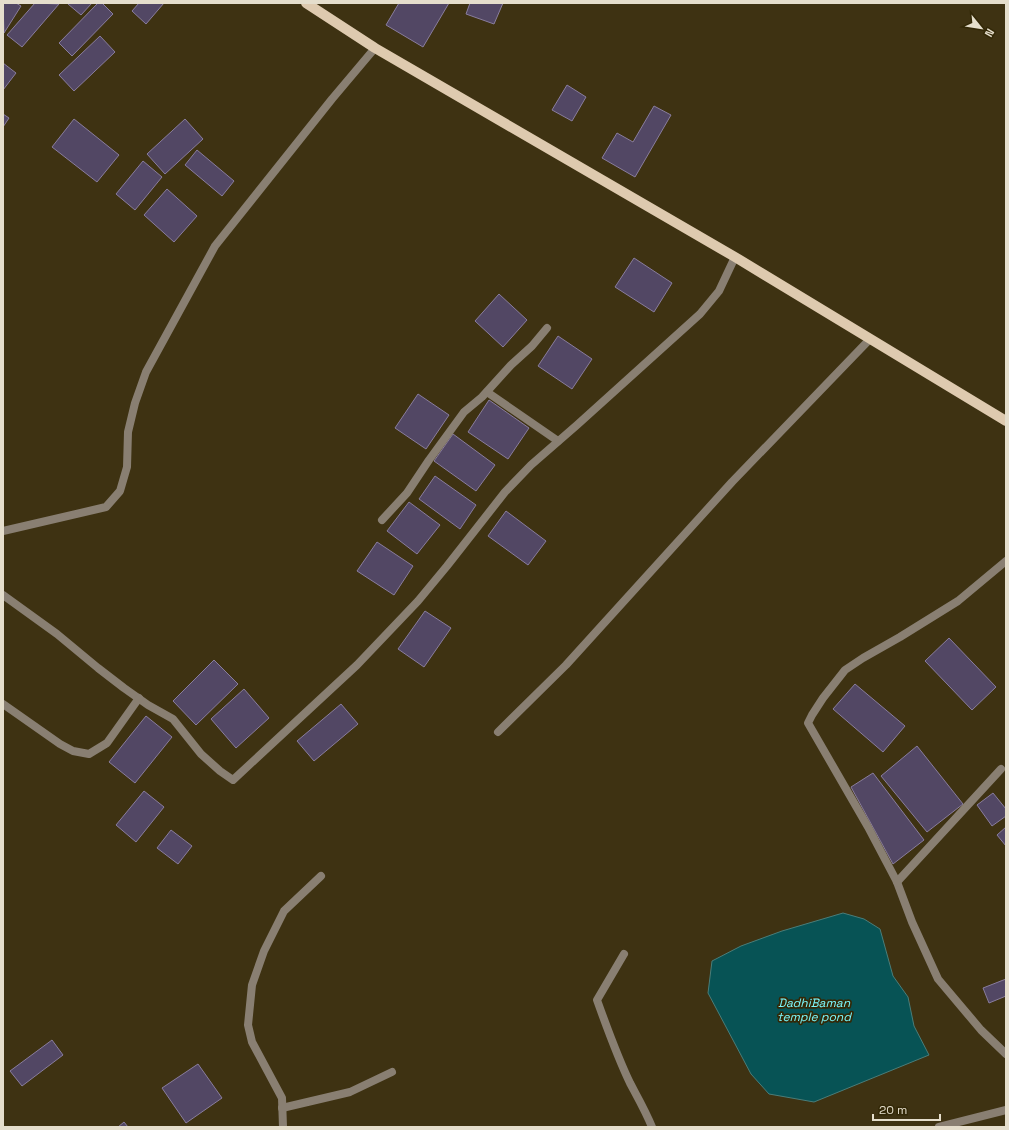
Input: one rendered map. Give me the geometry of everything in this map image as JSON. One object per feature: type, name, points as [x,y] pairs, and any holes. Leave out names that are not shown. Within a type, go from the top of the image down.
[{"type":"main road","points":[[306,3],[375,48],[735,257],[1006,421]]},
{"type":"street","points":[[3,531],[106,507],[120,491],[127,467],[128,432],[135,403],[146,372],[215,246],[327,105],[375,48]]},
{"type":"street","points":[[3,596],[57,634],[98,668],[139,698],[173,719],[201,754],[220,771],[233,780],[357,665],[418,600],[447,566],[505,492],[531,465],[700,314],[719,291],[735,257]]},
{"type":"street","points":[[382,520],[407,493],[464,412],[487,392],[510,365],[532,346],[547,328]]},
{"type":"street","points":[[498,732],[566,665],[732,482],[870,339]]},
{"type":"street","points":[[487,392],[558,442]]},
{"type":"street","points":[[1006,561],[958,601],[845,670],[823,698],[808,723],[865,820],[897,882],[912,922],[938,979],[981,1030],[1006,1054]]},
{"type":"street","points":[[3,704],[60,744],[73,751],[89,754],[107,743],[139,698]]},
{"type":"street","points":[[897,882],[1001,769]]},
{"type":"street","points":[[283,1127],[282,1098],[252,1042],[248,1025],[252,985],[264,951],[284,911],[321,876]]},
{"type":"street","points":[[624,954],[597,1000],[606,1026],[630,1082],[647,1113],[652,1127]]},
{"type":"street","points":[[282,1108],[350,1092],[392,1072]]},
{"type":"street","points":[[939,1127],[1006,1110]]},
{"type":"water","name":"DadhiBaman temple pond","points":[[843,913],[864,919],[880,929],[893,976],[908,997],[914,1026],[929,1055],[814,1102],[769,1094],[751,1074],[708,993],[712,961],[741,946],[782,931]]},
{"type":"building","points":[[3,3],[16,3],[21,6],[4,33]]},
{"type":"building","points":[[35,3],[59,4],[22,47],[7,35]]},
{"type":"building","points":[[92,3],[81,15],[68,4]]},
{"type":"building","points":[[98,3],[102,3],[113,14],[72,56],[59,43]]},
{"type":"building","points":[[139,3],[164,3],[146,24],[132,11]]},
{"type":"building","points":[[399,3],[449,3],[423,47],[386,25]]},
{"type":"building","points":[[470,3],[503,3],[494,24],[466,14]]},
{"type":"building","points":[[100,36],[115,52],[74,91],[59,75]]},
{"type":"building","points":[[3,63],[16,73],[3,90]]},
{"type":"building","points":[[567,85],[586,97],[572,121],[552,110]]},
{"type":"building","points":[[654,106],[671,115],[635,177],[602,158],[617,133],[633,142]]},
{"type":"building","points":[[3,114],[9,118],[3,127]]},
{"type":"building","points":[[74,119],[119,155],[97,182],[52,147]]},
{"type":"building","points":[[185,119],[203,139],[165,174],[147,154]]},
{"type":"building","points":[[197,150],[234,181],[222,196],[185,165]]},
{"type":"building","points":[[143,161],[162,177],[135,210],[116,194]]},
{"type":"building","points":[[167,189],[197,216],[174,242],[144,215]]},
{"type":"building","points":[[634,258],[672,283],[654,312],[615,287]]},
{"type":"building","points":[[499,294],[527,320],[503,347],[475,321]]},
{"type":"building","points":[[558,336],[592,359],[572,389],[538,366]]},
{"type":"building","points":[[418,394],[449,415],[426,449],[395,428]]},
{"type":"building","points":[[489,400],[529,428],[508,459],[468,432]]},
{"type":"building","points":[[453,434],[495,465],[476,491],[434,461]]},
{"type":"building","points":[[435,476],[476,505],[460,529],[419,499]]},
{"type":"building","points":[[409,502],[440,525],[417,554],[387,531]]},
{"type":"building","points":[[506,511],[546,541],[528,565],[488,536]]},
{"type":"building","points":[[377,542],[413,566],[394,595],[357,571]]},
{"type":"building","points":[[425,611],[451,628],[424,667],[398,649]]},
{"type":"building","points":[[949,638],[996,687],[972,710],[925,661]]},
{"type":"building","points":[[214,660],[238,684],[196,725],[173,701]]},
{"type":"building","points":[[855,684],[905,726],[883,752],[833,709]]},
{"type":"building","points":[[244,689],[269,718],[236,748],[211,719]]},
{"type":"building","points":[[341,704],[358,724],[314,761],[297,741]]},
{"type":"building","points":[[146,716],[172,737],[135,783],[109,762]]},
{"type":"building","points":[[917,746],[963,804],[927,832],[881,776]]},
{"type":"building","points":[[873,773],[924,840],[893,864],[851,787]]},
{"type":"building","points":[[144,791],[164,807],[136,842],[116,825]]},
{"type":"building","points":[[993,793],[1006,809],[1006,816],[992,826],[977,805]]},
{"type":"building","points":[[1006,827],[1006,846],[997,835]]},
{"type":"building","points":[[171,830],[192,846],[178,864],[157,848]]},
{"type":"building","points":[[1006,979],[1006,996],[989,1003],[983,988]]},
{"type":"building","points":[[52,1040],[63,1055],[22,1086],[10,1071]]},
{"type":"building","points":[[198,1064],[222,1098],[186,1123],[162,1088]]},
{"type":"building","points":[[124,1122],[128,1127],[118,1127]]}]
